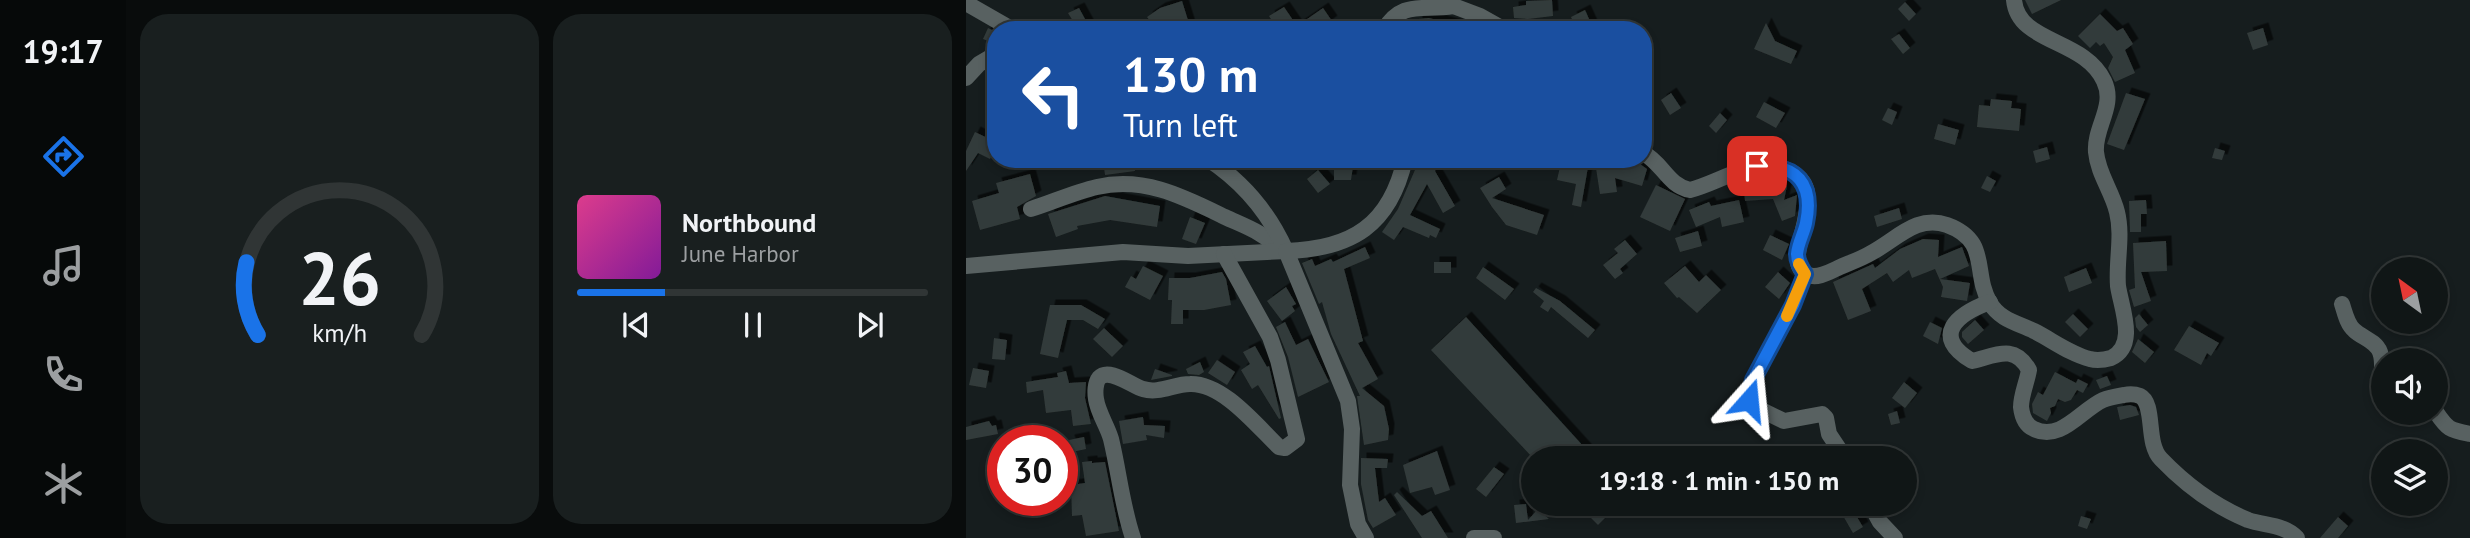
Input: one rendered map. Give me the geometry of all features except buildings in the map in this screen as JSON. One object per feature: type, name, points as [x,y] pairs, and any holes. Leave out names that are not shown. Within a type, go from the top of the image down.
[{"type":"street","points":[[1437,0],[1489,21]]},
{"type":"street","points":[[1652,160],[1670,180],[1679,187],[1690,190],[1757,166],[1769,165],[1793,172],[1808,193],[1805,225],[1797,257],[1805,274],[1824,275],[1871,253],[1905,230],[1933,222],[1946,225],[1970,238],[1980,259],[1984,286],[1990,302],[2008,320],[2094,360],[2113,357],[2123,347],[2125,319],[2118,284],[2117,214],[2099,169],[2096,147],[2108,102],[2104,81],[2097,69],[2078,53],[2028,28],[2018,16],[2014,0]]},
{"type":"street","points":[[966,3],[997,21]]},
{"type":"street","points":[[1390,21],[1396,12],[1404,8],[1453,6]]},
{"type":"street","points":[[966,78],[987,59]]},
{"type":"street","points":[[1219,168],[1261,206],[1275,225],[1282,250],[1348,401],[1352,429],[1350,485],[1358,524],[1366,538]]},
{"type":"street","points":[[966,266],[1123,252],[1188,256],[1326,247],[1363,231],[1376,222],[1392,195],[1402,168]]},
{"type":"street","points":[[1031,209],[1096,187],[1140,184],[1170,192],[1211,210],[1264,236],[1282,250]]},
{"type":"street","points":[[1133,538],[1126,521],[1111,440],[1096,399],[1096,384],[1099,378],[1112,375],[1144,390],[1154,391],[1180,384],[1205,385],[1218,391],[1279,447],[1285,448],[1297,439],[1270,337],[1224,254]]},
{"type":"street","points":[[1805,274],[1793,305],[1753,380],[1749,400],[1753,406],[1784,421],[1822,414],[1826,418],[1829,435],[1837,446]]},
{"type":"street","points":[[1990,302],[1959,319],[1951,331],[1951,342],[1958,352],[1972,360],[2007,353],[2024,361],[2029,370],[2021,405],[2023,418],[2028,426],[2048,433],[2059,430],[2104,400],[2137,395],[2143,397],[2149,412],[2153,448],[2176,474],[2220,507],[2249,520],[2287,529],[2297,538]]},
{"type":"street","points":[[2342,304],[2354,330],[2378,348]]},
{"type":"street","points":[[2445,425],[2451,430],[2470,434]]},
{"type":"street","points":[[1877,516],[1895,538]]},
{"type":"street","points":[[1474,538],[1494,538]]},
{"type":"slow traffic","points":[[1787,316],[1805,274],[1799,264]]},
{"type":"route","points":[[1749,400],[1753,380],[1793,305],[1805,274],[1797,257],[1808,209],[1808,193],[1793,172],[1769,165],[1757,166]]}]
